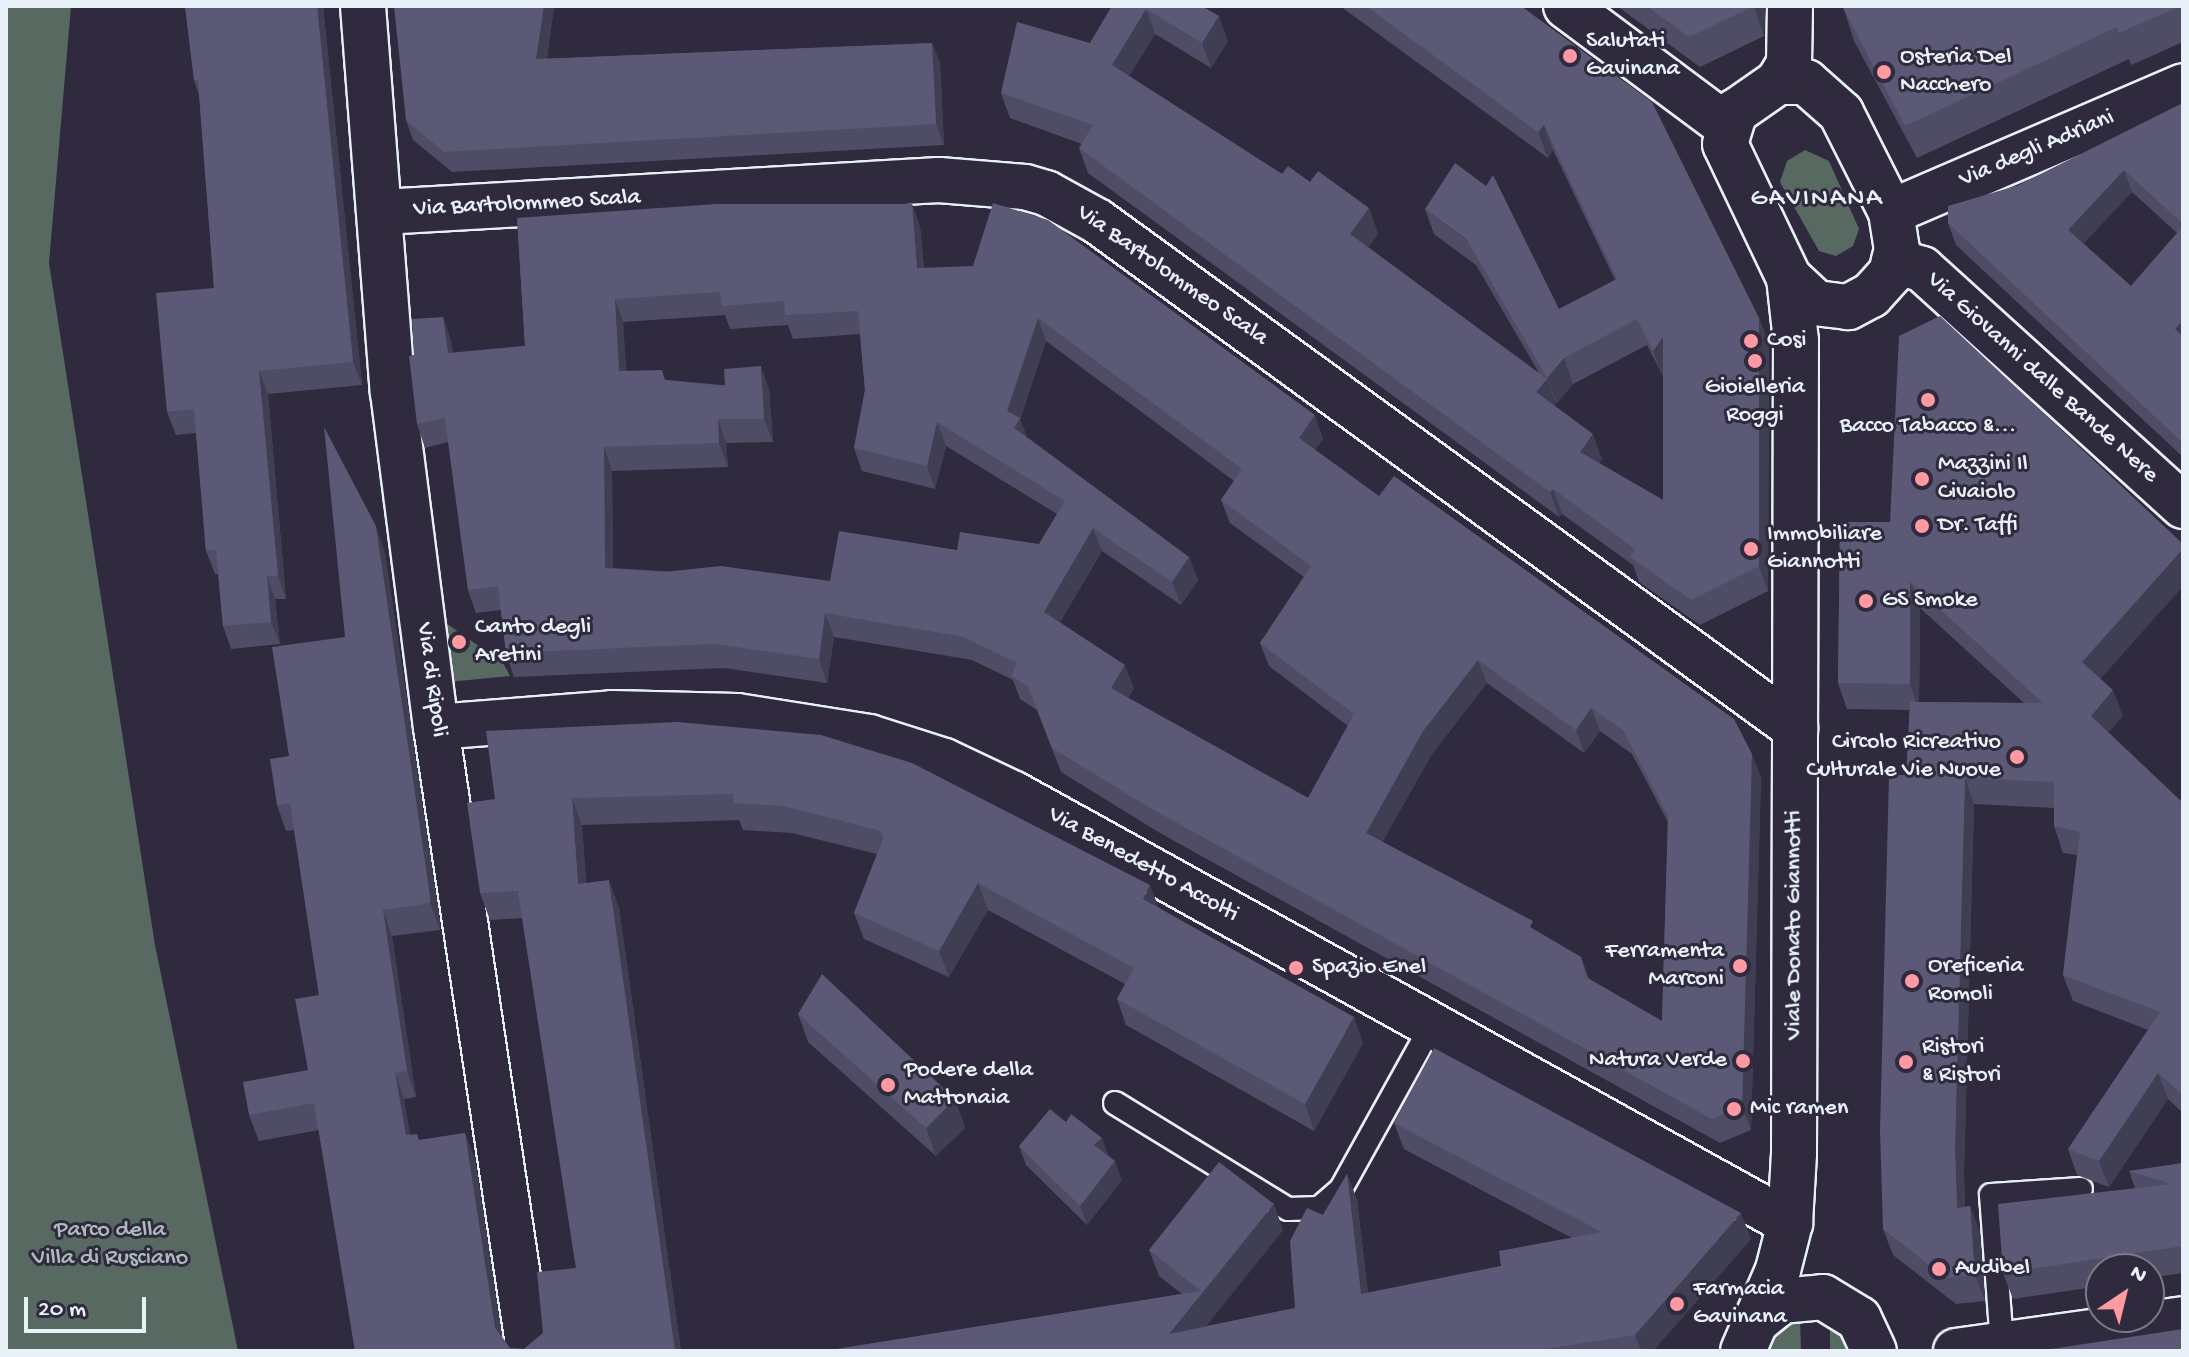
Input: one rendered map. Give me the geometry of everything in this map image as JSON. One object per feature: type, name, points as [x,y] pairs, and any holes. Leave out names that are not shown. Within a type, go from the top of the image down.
[{"type":"street","name":"Via di Ripoli","points":[[363,6],[382,212],[393,392],[436,727],[529,1351]]},
{"type":"street","points":[[1566,6],[1727,126]]},
{"type":"street","points":[[1778,82],[1806,82],[1832,102],[1850,126],[1891,212],[1894,261],[1880,288],[1848,307],[1816,303],[1789,278],[1741,184],[1725,144],[1727,126],[1742,104],[1778,82],[1789,64],[1790,6]]},
{"type":"street","name":"Via degli Adriani","points":[[1891,212],[2183,86]]},
{"type":"street","name":"Via Bartolommeo Scala","points":[[382,212],[939,180],[1025,187],[1046,193],[1097,221],[1795,728]]},
{"type":"street","name":"Via Giovanni dalle Bande Nere","points":[[1894,261],[1922,269],[2183,506]]},
{"type":"street","name":"Viale Donato Giannotti","points":[[1748,1338],[1778,1270],[1790,1223],[1796,341],[1789,278]]},
{"type":"street","name":"Via Benedetto Accolti","points":[[436,727],[612,713],[737,716],[905,747],[1014,794],[1790,1223]]},
{"type":"street","name":"Viale Donato Giannotti","points":[[1748,1338],[1781,1301],[1823,1297],[1859,1319],[1874,1351]]},
{"type":"street","points":[[1956,1351],[2183,1319]]},
{"type":"lane","points":[[1115,1103],[1288,1209],[1319,1208],[1341,1189],[1432,1025]]},
{"type":"lane","points":[[2002,1345],[1991,1195],[2081,1189]]},
{"type":"green space","name":"Parco della Villa di Rusciano","points":[[6,6],[71,6],[49,263],[155,945],[238,1351],[6,1351]]},
{"type":"green space","points":[[1805,150],[1829,161],[1859,229],[1853,246],[1836,256],[1819,251],[1780,182],[1787,161]]},
{"type":"green space","name":"Canto degli Aretini","points":[[443,621],[503,663],[510,676],[448,682]]},
{"type":"green space","points":[[1800,1317],[1801,1351],[1770,1351],[1778,1332]]},
{"type":"green space","points":[[1830,1320],[1840,1326],[1854,1351],[1830,1351]]},
{"type":"building","points":[[185,6],[317,6],[353,362],[259,371],[278,576],[267,576],[271,622],[223,626],[216,550],[206,551],[194,409],[167,412],[156,293],[214,288],[198,80],[194,80]]},
{"type":"building","points":[[394,6],[544,6],[536,59],[932,43],[936,124],[444,152],[406,120]]},
{"type":"building","points":[[1112,6],[1202,6],[1219,16],[1202,43],[1146,9],[1112,65],[1282,174],[1288,166],[1310,182],[1318,171],[1369,208],[1350,234],[1547,379],[1536,392],[1593,434],[1580,452],[1663,500],[1663,337],[1653,351],[1637,319],[1564,358],[1547,378],[1467,240],[1425,209],[1455,163],[1486,186],[1493,175],[1559,309],[1617,279],[1544,125],[1538,132],[1366,6],[1521,6],[1652,102],[1759,318],[1759,566],[1691,600],[1630,557],[1635,549],[1553,489],[1550,492],[1079,148],[1093,125],[1001,93],[1017,22],[1090,43]]},
{"type":"building","points":[[1647,6],[1754,6],[1689,37]]},
{"type":"building","points":[[1843,6],[2180,6],[2119,33],[2117,27],[1905,126]]},
{"type":"building","points":[[2183,103],[2183,224],[2124,170],[2068,230],[2131,286],[2183,226],[2183,320],[2175,329],[2183,337],[2183,443],[1948,223],[1948,206],[2019,185]]},
{"type":"building","points":[[993,203],[1048,220],[1315,415],[1299,438],[1379,496],[1394,476],[1734,719],[1752,754],[1742,1107],[1712,1119],[1152,809],[1052,748],[1028,686],[1011,676],[1017,663],[964,637],[825,613],[819,659],[715,644],[506,653],[498,586],[468,590],[445,418],[417,424],[409,356],[414,355],[412,319],[443,317],[448,353],[525,346],[517,218],[716,204],[912,204],[917,268],[973,266]],"holes":[[[720,292],[722,306],[784,301],[785,315],[858,311],[865,390],[854,448],[927,466],[937,422],[1065,501],[1039,544],[960,532],[957,550],[839,531],[830,581],[721,566],[664,572],[605,568],[604,447],[719,443],[718,419],[764,419],[761,366],[724,369],[725,386],[665,380],[662,370],[619,371],[615,299]],[[1038,318],[1242,469],[1221,500],[1311,566],[1260,643],[1354,714],[1308,798],[1111,688],[1125,665],[1044,612],[1093,528],[1172,582],[1189,557],[1014,428],[1020,418],[1007,411]],[[1478,660],[1576,730],[1591,708],[1623,730],[1668,816],[1662,1021],[1586,977],[1581,957],[1530,927],[1533,921],[1366,833],[1423,731]]]},
{"type":"building","points":[[1940,316],[2183,544],[2183,549],[2082,662],[2113,690],[2091,716],[2183,803],[2183,1095],[2158,1073],[2099,1161],[2068,1149],[2160,1012],[2063,975],[2080,832],[2054,826],[2054,782],[1965,778],[1955,1147],[1957,1208],[1970,1206],[1975,1275],[1946,1278],[1883,1229],[1880,1131],[1889,775],[1906,775],[1910,702],[2043,703],[1910,582],[1910,684],[1838,683],[1840,522],[1890,522],[1899,336]]},
{"type":"building","points":[[324,427],[376,526],[430,896],[430,903],[383,910],[407,1071],[395,1073],[406,1135],[417,1134],[419,1140],[465,1133],[495,1328],[510,1348],[524,1349],[543,1333],[537,1272],[576,1268],[518,891],[480,893],[467,803],[495,799],[486,731],[678,722],[821,735],[912,763],[1150,885],[1143,899],[1354,1017],[1305,1104],[1117,999],[1134,968],[978,883],[939,951],[854,913],[883,839],[881,831],[783,806],[733,803],[734,794],[572,798],[578,884],[609,880],[675,1351],[355,1351],[314,1103],[249,1115],[243,1082],[308,1070],[295,999],[319,995],[290,803],[277,805],[270,759],[289,756],[272,647],[345,637]]},
{"type":"building","name":"Podere della Mattonaia","points":[[822,974],[955,1099],[926,1128],[798,1014]]},
{"type":"building","points":[[1434,1048],[1741,1213],[1635,1335],[1533,1351],[824,1351],[1201,1291],[1149,1250],[1219,1162],[1274,1204],[1169,1334],[1295,1308],[1290,1241],[1307,1208],[1323,1215],[1347,1174],[1361,1294],[1501,1266],[1499,1251],[1602,1232],[1394,1123]]},
{"type":"building","points":[[1050,1109],[1066,1122],[1071,1114],[1102,1138],[1094,1145],[1115,1161],[1080,1206],[1019,1146]]},
{"type":"building","points":[[2183,1163],[2183,1246],[2136,1253],[2085,1253],[2085,1261],[2003,1273],[1998,1204],[2171,1184],[2129,1171]]},
{"type":"building","points":[[2183,1329],[2183,1351],[2038,1351],[2165,1333]]},
{"type":"place","name":"Salutati Gavinana","points":[[1570,56]]},
{"type":"place","name":"Osteria Del Nacchero","points":[[1884,72]]},
{"type":"place","name":"Cosi","points":[[1751,341]]},
{"type":"place","name":"Gioielleria Roggi","points":[[1755,361]]},
{"type":"place","name":"Bacco Tabacco &...","points":[[1928,400]]},
{"type":"place","name":"Mazzini Il Civaiolo","points":[[1922,479]]},
{"type":"place","name":"Dr. Taffi","points":[[1922,526]]},
{"type":"place","name":"Immobiliare Giannotti","points":[[1751,549]]},
{"type":"place","name":"GS Smoke","points":[[1866,601]]},
{"type":"place","name":"Canto degli Aretini","points":[[459,642]]},
{"type":"place","name":"Circolo Ricreativo Culturale Vie Nuove","points":[[2017,757]]},
{"type":"place","name":"Ferramenta Marconi","points":[[1740,966]]},
{"type":"place","name":"Spazio Enel","points":[[1296,968]]},
{"type":"place","name":"Oreficeria Romoli","points":[[1912,981]]},
{"type":"place","name":"Natura Verde","points":[[1743,1061]]},
{"type":"place","name":"Ristori & Ristori","points":[[1906,1062]]},
{"type":"place","name":"Podere della Mattonaia","points":[[888,1085]]},
{"type":"place","name":"Mic ramen","points":[[1734,1109]]},
{"type":"place","name":"Audibel","points":[[1939,1269]]},
{"type":"place","name":"Farmacia Gavinana","points":[[1677,1304]]},
{"type":"district","name":"GAVINANA","points":[[1817,200]]}]
